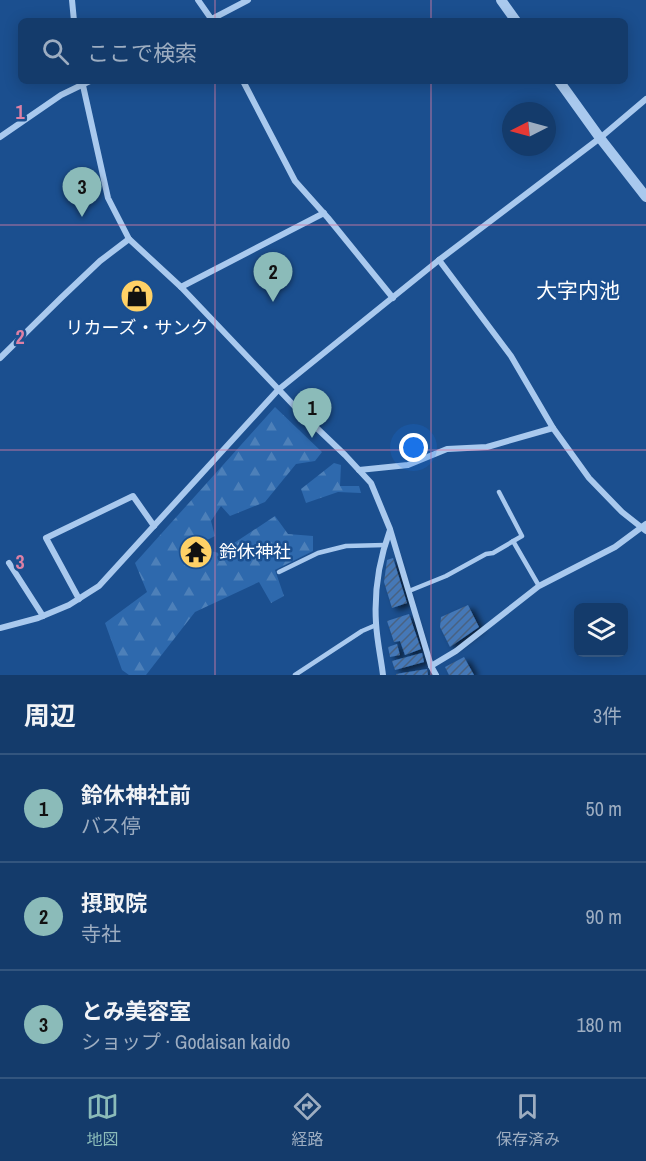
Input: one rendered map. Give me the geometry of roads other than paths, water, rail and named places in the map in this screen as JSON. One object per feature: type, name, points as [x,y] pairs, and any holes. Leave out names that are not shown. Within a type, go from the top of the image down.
[{"type":"street","points":[[72,0],[74,18]]},
{"type":"street","points":[[198,0],[210,18]]},
{"type":"street","points":[[215,18],[248,0]]},
{"type":"street","points":[[501,0],[514,18]]},
{"type":"street","points":[[0,137],[80,84]]},
{"type":"street","points":[[82,84],[108,198],[129,239],[181,288],[371,483],[390,529],[435,675]]},
{"type":"street","points":[[245,84],[295,181],[393,298]]},
{"type":"street","points":[[561,84],[646,197]]},
{"type":"street","points":[[0,628],[43,616],[69,605],[99,586],[278,390],[439,260],[600,138],[646,99]]},
{"type":"street","points":[[181,288],[324,213]]},
{"type":"street","points":[[0,358],[100,261],[129,239]]},
{"type":"street","points":[[431,666],[456,651],[539,586],[615,547],[645,527],[622,512],[589,478],[553,428],[511,356],[439,260]]},
{"type":"street","points":[[359,470],[408,465],[447,449],[488,447],[553,428]]},
{"type":"street","points":[[79,599],[46,538],[133,496],[153,526]]},
{"type":"street","points":[[383,675],[376,625],[376,600],[378,576],[390,529]]},
{"type":"street","points":[[9,563],[43,616]]},
{"type":"lane","points":[[410,591],[446,576],[486,554],[493,553],[522,536],[499,492]]},
{"type":"lane","points":[[513,542],[539,586]]},
{"type":"lane","points":[[279,572],[318,553],[346,546],[385,544]]},
{"type":"lane","points":[[295,675],[362,631],[376,625]]},
{"type":"place","name":"とみ美容室","points":[[82,217]]},
{"type":"place","name":"リカーズ・サンク","points":[[137,296]]},
{"type":"place","name":"摂取院","points":[[273,302]]},
{"type":"place","name":"鈴休神社前","points":[[312,438]]},
{"type":"place","name":"鈴休神社","points":[[196,552]]},
{"type":"district","name":"大字内池","points":[[578,291]]}]
